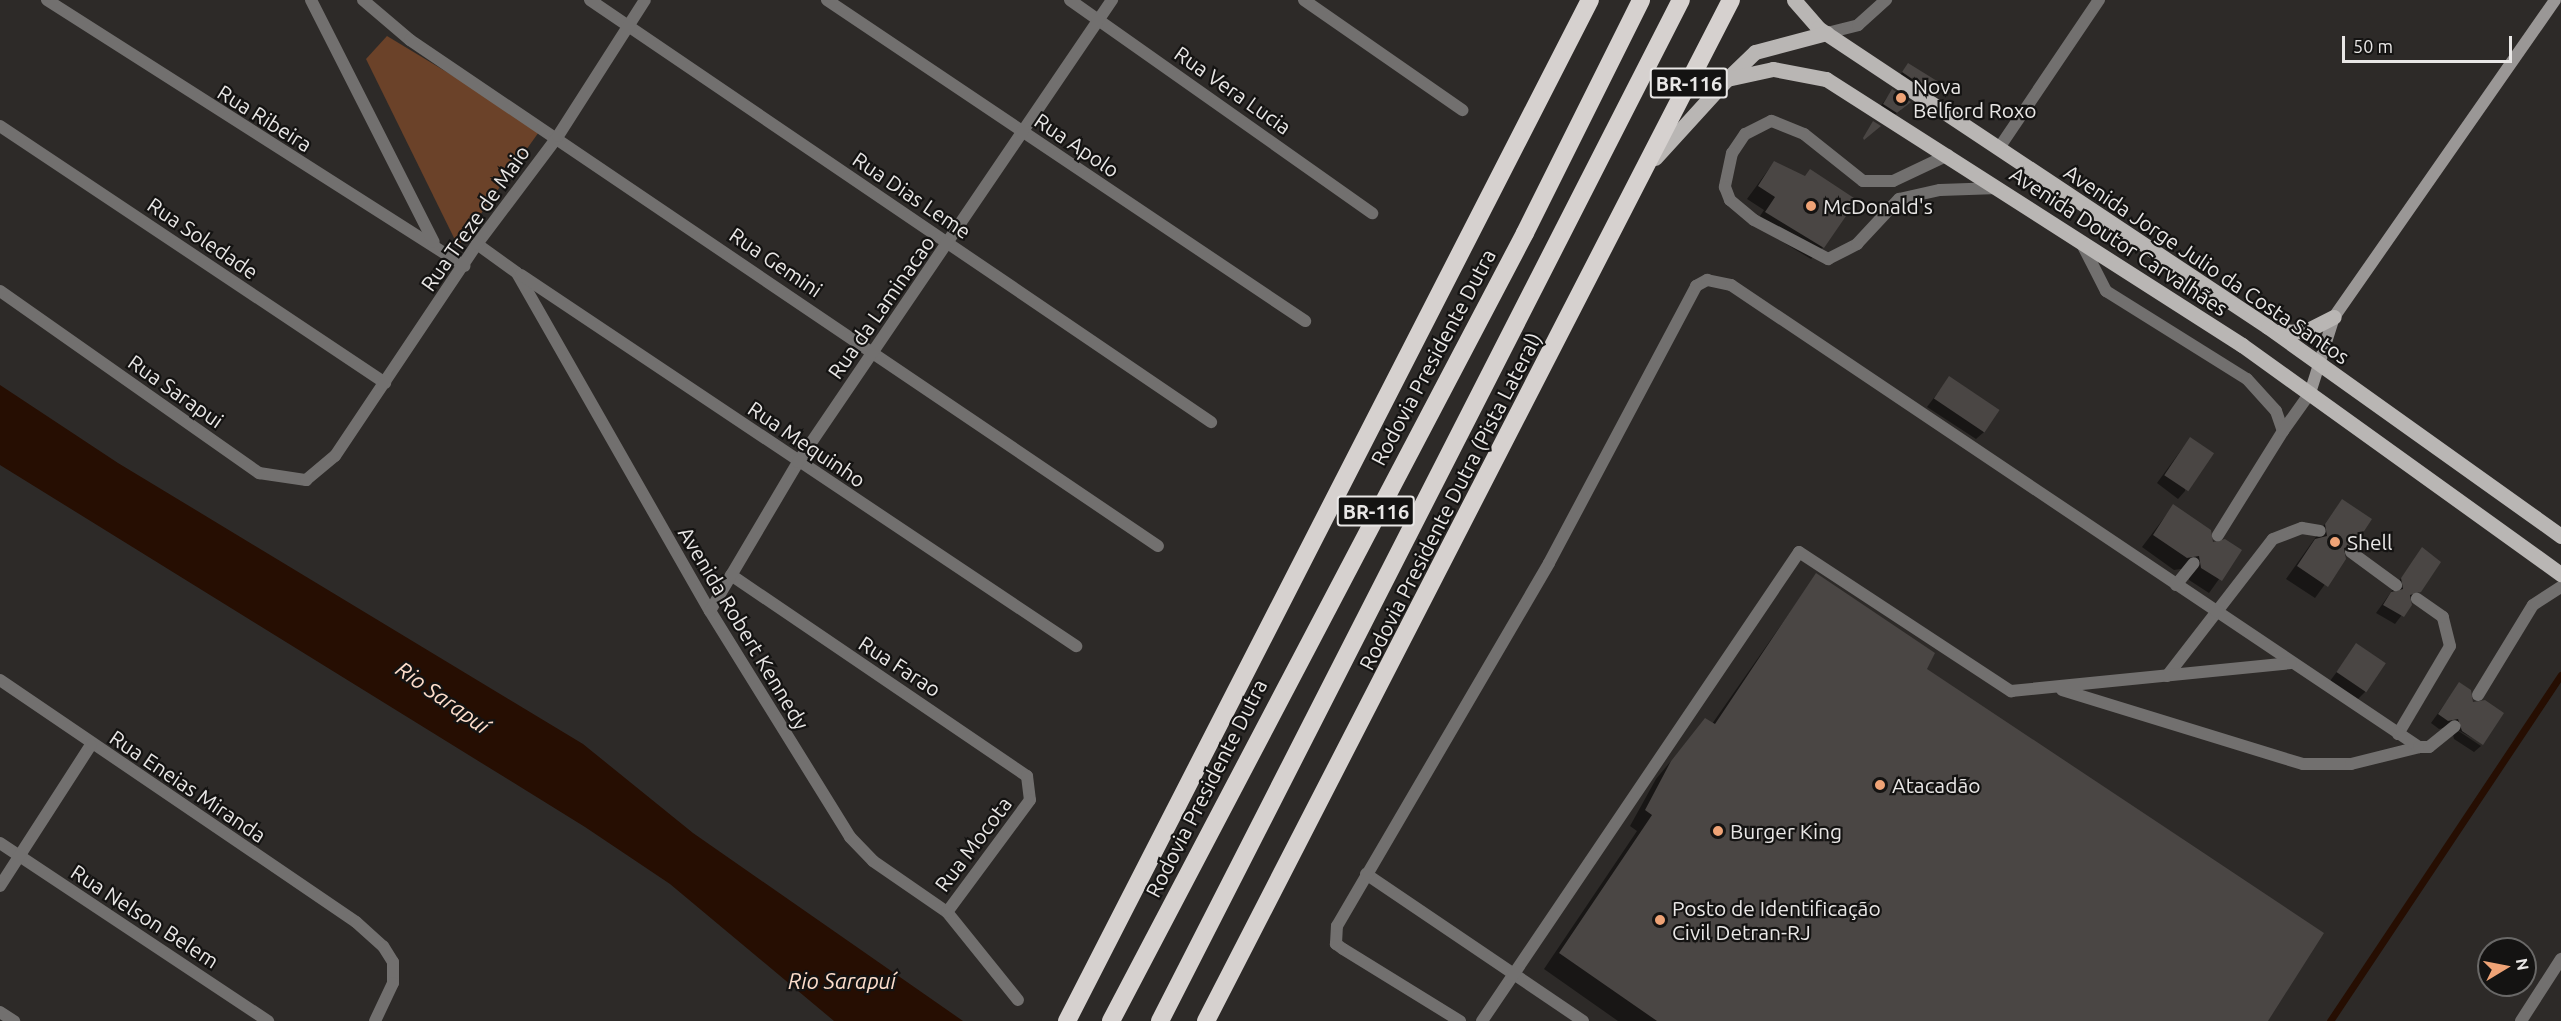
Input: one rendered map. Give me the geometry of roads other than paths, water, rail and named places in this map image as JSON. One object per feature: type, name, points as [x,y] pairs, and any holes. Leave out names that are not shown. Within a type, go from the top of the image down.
[{"type":"highway","name":"BR-116","points":[[1068,1021],[1590,0]]},
{"type":"highway","name":"Rodovia Presidente Dutra","points":[[1111,1021],[1525,233],[1641,0]]},
{"type":"highway","name":"BR-116","points":[[1160,1021],[1681,0]]},
{"type":"highway","name":"Rodovia Presidente Dutra (Pista Lateral)","points":[[1206,1021],[1731,0]]},
{"type":"main road","points":[[1794,0],[1808,20],[1827,33]]},
{"type":"main road","points":[[2310,393],[2317,363],[2334,317],[2555,0]]},
{"type":"main road","points":[[1647,166],[1755,52],[1827,33]]},
{"type":"main road","name":"Avenida Jorge Julio da Costa Santos","points":[[1827,33],[2276,332],[2561,536]]},
{"type":"main road","name":"Avenida Doutor Carvalhães","points":[[1727,79],[1773,69],[1814,74],[1948,155],[2310,393],[2561,574]]},
{"type":"main road","points":[[2276,332],[2306,331],[2334,317]]},
{"type":"street","name":"Rua Ribeira","points":[[48,0],[225,117],[435,244],[464,266]]},
{"type":"street","points":[[311,0],[435,244]]},
{"type":"street","name":"Rua Gemini","points":[[363,0],[372,9],[1158,546]]},
{"type":"street","name":"Rua Dias Leme","points":[[590,0],[1211,422]]},
{"type":"street","name":"Rua Treze de Maio","points":[[335,456],[477,244],[558,136],[645,0]]},
{"type":"street","name":"Rua Apolo","points":[[827,0],[1305,321]]},
{"type":"street","name":"Rua Vera Lucia","points":[[1070,0],[1372,213]]},
{"type":"street","name":"Rua da Laminacao","points":[[710,611],[798,462],[872,351],[950,244],[1112,0]]},
{"type":"street","points":[[1304,0],[1462,110]]},
{"type":"street","points":[[1827,33],[1858,25],[1886,0]]},
{"type":"street","points":[[1999,148],[2099,0]]},
{"type":"street","points":[[1948,155],[1893,181],[1863,181],[1804,134],[1771,121],[1745,134],[1732,153],[1725,187],[1730,200],[1754,220],[1828,259],[1857,244],[1899,199],[1940,190],[1998,188]]},
{"type":"street","name":"Rua Soledade","points":[[0,126],[385,383]]},
{"type":"street","name":"Avenida Robert Kennedy","points":[[477,244],[518,273],[710,611],[850,837],[873,861],[947,912],[1018,1000]]},
{"type":"street","points":[[2082,244],[2106,291],[2262,389],[2283,431]]},
{"type":"street","name":"Rua Mequinho","points":[[518,273],[1076,646]]},
{"type":"street","points":[[1460,1021],[1336,944],[1337,926],[1549,563],[1696,286],[1707,280],[1731,285],[2419,747]]},
{"type":"street","name":"Rua Sarapui","points":[[0,291],[259,473],[306,480],[335,456]]},
{"type":"street","points":[[2218,535],[2283,431],[2310,393]]},
{"type":"street","points":[[2167,676],[2214,611],[2277,536],[2302,528],[2320,531]]},
{"type":"street","points":[[1482,1021],[1800,552],[2001,688],[2058,688],[2291,663]]},
{"type":"street","points":[[2351,552],[2396,585]]},
{"type":"street","points":[[2176,585],[2194,563]]},
{"type":"street","name":"Rua Farao","points":[[731,574],[1018,767],[1031,787],[1030,800]]},
{"type":"street","points":[[2478,695],[2533,605],[2561,587]]},
{"type":"street","points":[[2398,734],[2449,650],[2445,619],[2417,598]]},
{"type":"street","name":"Rua Eneias Miranda","points":[[0,681],[91,745],[356,922],[393,962],[393,983],[375,1021]]},
{"type":"street","points":[[2058,688],[2303,764],[2350,764],[2419,747],[2429,747],[2455,726]]},
{"type":"street","points":[[0,886],[91,745]]},
{"type":"street","name":"Rua Mocota","points":[[947,912],[1030,800]]},
{"type":"street","name":"Rua Nelson Belem","points":[[0,843],[268,1021]]},
{"type":"street","points":[[1366,874],[1583,1021]]},
{"type":"street","points":[[2521,1021],[2561,959]]},
{"type":"street","points":[[0,1012],[14,1021]]},
{"type":"water","name":"Rio Sarapuí","points":[[0,385],[118,463],[583,744],[693,833],[963,1021],[834,1021],[670,884],[585,827],[0,465]]},
{"type":"waterway","points":[[2330,1021],[2561,675]]},
{"type":"place","name":"Nova Belford Roxo","points":[[1901,98]]},
{"type":"place","name":"McDonald's","points":[[1811,206]]},
{"type":"place","name":"Shell","points":[[2335,542]]},
{"type":"place","name":"Atacadão","points":[[1880,785]]},
{"type":"place","name":"Burger King","points":[[1718,831]]},
{"type":"place","name":"Posto de Identificação Civil Detran-RJ","points":[[1660,920]]}]
